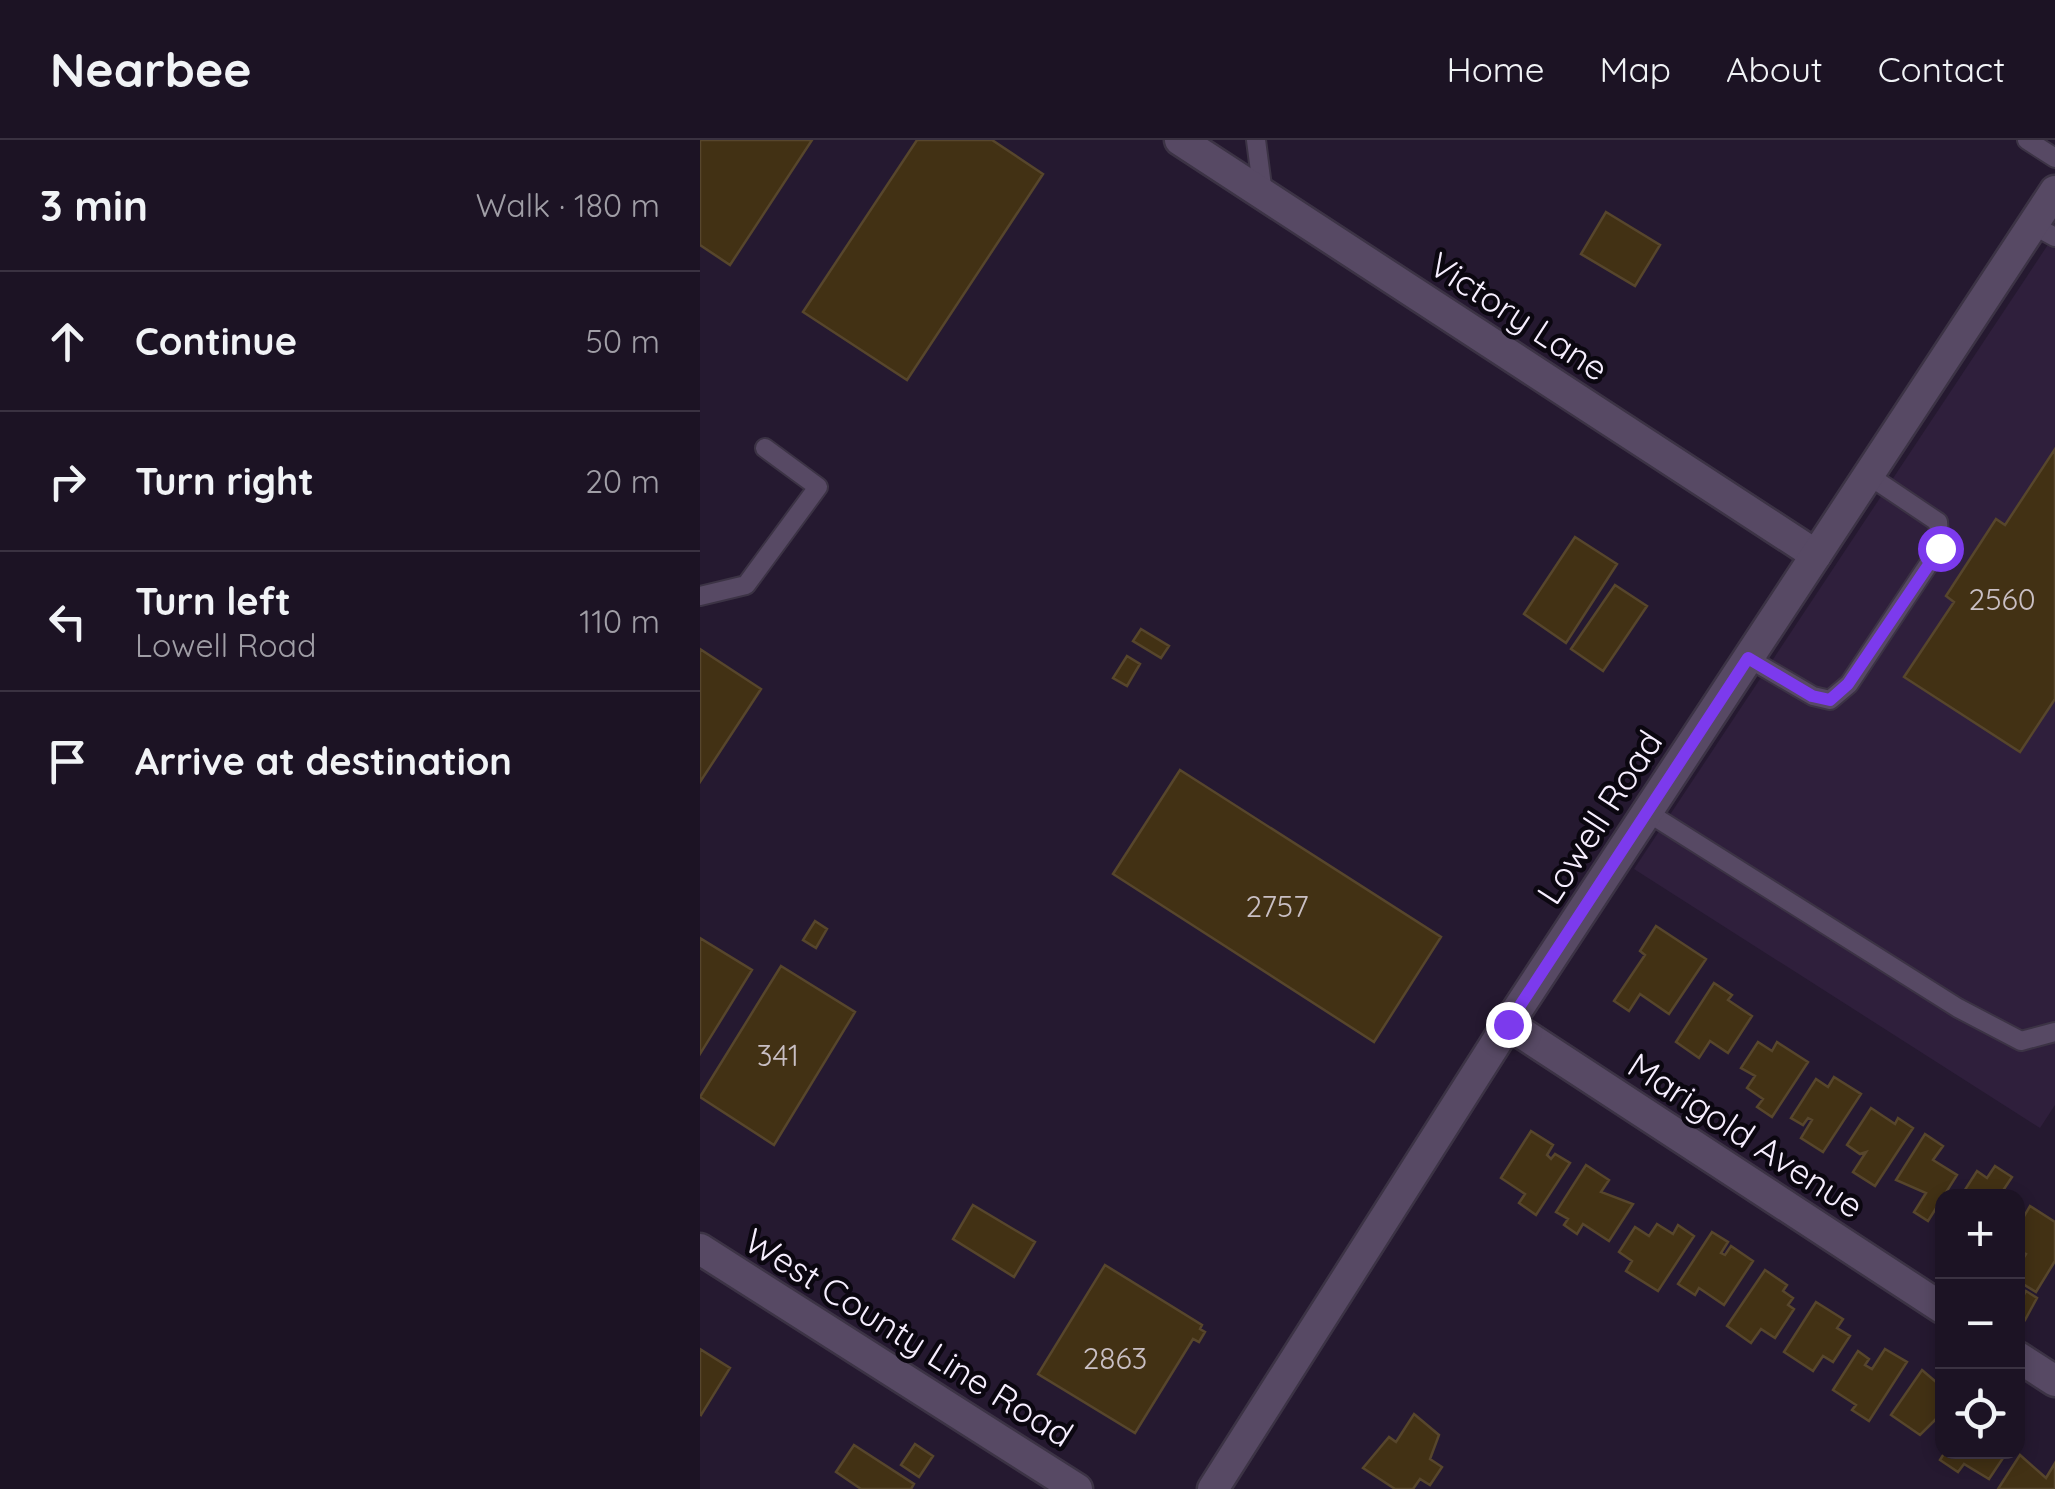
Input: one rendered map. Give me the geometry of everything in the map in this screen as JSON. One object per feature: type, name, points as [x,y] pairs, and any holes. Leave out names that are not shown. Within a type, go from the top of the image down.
[{"type":"street","name":"Victory Lane","points":[[1180,140],[1816,555]]},
{"type":"street","name":"Lowell Road","points":[[1213,1489],[1508,1024],[1868,475],[2044,231],[2055,191]]},
{"type":"street","name":"Marigold Avenue","points":[[1508,1024],[1935,1303]]},
{"type":"street","name":"West County Line Road","points":[[700,1249],[1077,1489]]},
{"type":"street","points":[[2025,1362],[2055,1381]]},
{"type":"lane","points":[[1256,140],[1263,194]]},
{"type":"lane","points":[[2027,140],[2055,158]]},
{"type":"lane","points":[[700,596],[746,585],[818,487],[765,448]]},
{"type":"lane","points":[[1748,658],[1812,696],[1830,700],[1848,684],[1940,548],[1938,522],[1868,475]]},
{"type":"lane","points":[[1648,812],[1958,1008],[2021,1042],[2055,1032]]},
{"type":"shaded area","points":[[2055,234],[2055,1105],[2040,1128],[1634,869]]},
{"type":"building","points":[[700,140],[812,140],[730,265],[700,245]]},
{"type":"building","points":[[917,140],[992,140],[1043,174],[907,380],[803,312]]},
{"type":"building","points":[[1606,212],[1660,245],[1635,286],[1581,254]]},
{"type":"building","points":[[2055,449],[2055,699],[2020,752],[1904,677],[1954,602],[1946,596],[1996,519],[2005,525]]},
{"type":"building","points":[[1575,537],[1617,564],[1566,643],[1524,614]]},
{"type":"building","points":[[1615,585],[1647,606],[1603,671],[1571,649]]},
{"type":"building","points":[[1141,629],[1169,646],[1161,658],[1133,641]]},
{"type":"building","points":[[700,649],[761,689],[700,782]]},
{"type":"building","points":[[1127,656],[1140,664],[1127,686],[1113,678]]},
{"type":"building","points":[[1180,770],[1441,937],[1374,1042],[1113,874]]},
{"type":"building","points":[[815,921],[827,929],[816,948],[803,940]]},
{"type":"building","points":[[1656,926],[1706,959],[1669,1014],[1640,994],[1629,1011],[1614,1001],[1645,955],[1640,951]]},
{"type":"building","points":[[700,938],[752,970],[700,1054]]},
{"type":"building","points":[[781,966],[855,1012],[774,1145],[700,1097]]},
{"type":"building","points":[[1714,983],[1732,995],[1728,1000],[1752,1016],[1728,1053],[1710,1041],[1699,1058],[1676,1042]]},
{"type":"building","points":[[1758,1042],[1772,1051],[1777,1042],[1808,1062],[1772,1117],[1757,1107],[1763,1099],[1747,1088],[1755,1076],[1741,1068]]},
{"type":"building","points":[[1834,1077],[1861,1094],[1823,1152],[1801,1138],[1812,1120],[1808,1118],[1803,1125],[1791,1118],[1816,1079],[1828,1087]]},
{"type":"building","points":[[1871,1108],[1895,1124],[1898,1118],[1913,1128],[1875,1186],[1853,1172],[1866,1152],[1860,1154],[1847,1145]]},
{"type":"building","points":[[1531,1131],[1553,1145],[1547,1155],[1551,1159],[1555,1154],[1570,1163],[1536,1215],[1519,1203],[1525,1194],[1501,1178]]},
{"type":"building","points":[[1925,1134],[1943,1146],[1933,1160],[1957,1175],[1948,1189],[1935,1189],[1935,1210],[1928,1221],[1914,1212],[1926,1193],[1896,1180]]},
{"type":"building","points":[[1586,1165],[1609,1180],[1601,1192],[1633,1204],[1609,1241],[1583,1224],[1577,1234],[1564,1225],[1568,1219],[1556,1212]]},
{"type":"building","points":[[1995,1166],[2012,1177],[2004,1189],[1965,1189],[1977,1171],[1987,1178]]},
{"type":"building","points":[[973,1205],[1035,1242],[1014,1277],[953,1239]]},
{"type":"building","points":[[2030,1206],[2055,1222],[2055,1261],[2036,1292],[2025,1285],[2025,1215]]},
{"type":"building","points":[[1657,1224],[1673,1234],[1678,1225],[1694,1236],[1658,1291],[1626,1271],[1632,1261],[1619,1252],[1635,1227],[1649,1236]]},
{"type":"building","points":[[1712,1232],[1728,1242],[1721,1253],[1725,1255],[1731,1246],[1753,1261],[1724,1305],[1699,1288],[1695,1295],[1678,1284]]},
{"type":"building","points":[[1105,1265],[1202,1325],[1200,1329],[1205,1332],[1199,1342],[1193,1339],[1135,1433],[1038,1374]]},
{"type":"building","points":[[1765,1270],[1787,1285],[1783,1291],[1793,1298],[1788,1305],[1794,1309],[1775,1338],[1761,1329],[1751,1343],[1727,1326]]},
{"type":"building","points":[[2025,1293],[2037,1298],[2025,1320]]},
{"type":"building","points":[[1816,1302],[1843,1319],[1837,1328],[1850,1336],[1833,1362],[1823,1356],[1813,1371],[1784,1352]]},
{"type":"building","points":[[700,1349],[730,1368],[701,1415],[700,1414]]},
{"type":"building","points":[[1885,1349],[1907,1362],[1869,1421],[1852,1410],[1856,1405],[1833,1390],[1858,1351],[1869,1359],[1865,1365],[1872,1369]]},
{"type":"building","points":[[1922,1370],[1935,1381],[1935,1420],[1920,1435],[1891,1415]]},
{"type":"building","points":[[1414,1414],[1439,1435],[1430,1459],[1442,1467],[1430,1485],[1420,1479],[1413,1489],[1395,1489],[1363,1468],[1389,1437],[1396,1442]]},
{"type":"building","points":[[915,1444],[933,1456],[919,1477],[901,1465]]},
{"type":"building","points":[[854,1445],[914,1484],[911,1489],[861,1489],[836,1472]]},
{"type":"building","points":[[2002,1459],[1989,1479],[1964,1464],[1958,1472],[1940,1460]]},
{"type":"building","points":[[2017,1459],[2025,1459],[2046,1478],[2055,1463],[2055,1489],[1998,1489]]},
{"type":"route","points":[[1508,1024],[1748,658],[1812,696],[1830,700],[1848,684],[1940,548]]}]
